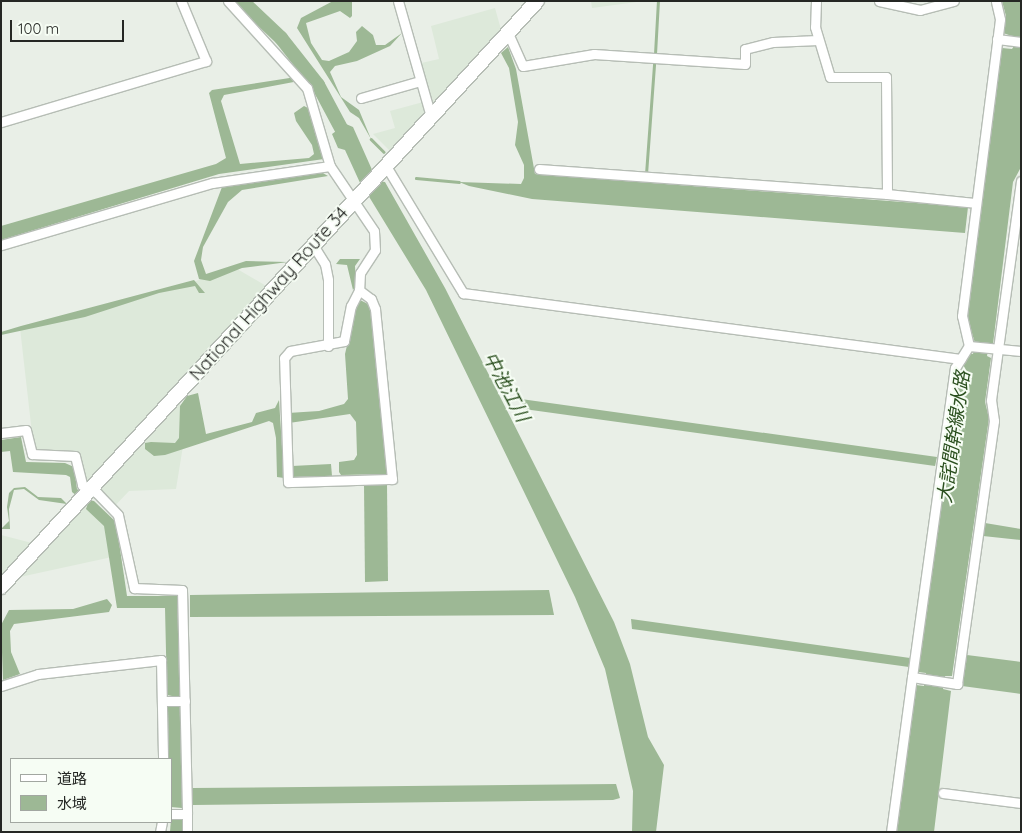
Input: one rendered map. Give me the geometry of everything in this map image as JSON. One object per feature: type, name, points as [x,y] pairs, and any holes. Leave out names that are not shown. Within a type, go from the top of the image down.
[{"type":"highway","name":"National Highway Route 34","points":[[1,587],[537,1]]},
{"type":"street","points":[[1,122],[206,61],[182,1]]},
{"type":"street","points":[[228,1],[307,88],[330,166],[356,198],[374,231],[375,250],[360,273],[359,290],[351,306],[348,335],[338,345],[290,351],[284,358],[288,482],[392,479],[375,309],[371,300],[359,290]]},
{"type":"street","points":[[398,1],[431,118]]},
{"type":"street","points":[[816,1],[818,40],[830,77],[886,77],[887,194]]},
{"type":"street","points":[[879,1],[920,10],[954,1]]},
{"type":"street","points":[[891,832],[955,368],[970,346],[962,316],[1000,19],[996,1]]},
{"type":"street","points":[[508,33],[523,66],[594,54],[744,64],[745,49],[773,42],[818,40]]},
{"type":"street","points":[[997,39],[1016,42]]},
{"type":"street","points":[[361,98],[420,81]]},
{"type":"street","points":[[1,245],[240,176],[330,166]]},
{"type":"street","points":[[384,168],[463,293],[961,359]]},
{"type":"street","points":[[539,170],[887,194],[975,203]]},
{"type":"street","points":[[912,677],[957,684],[994,421],[991,400],[993,350],[1021,181]]},
{"type":"street","points":[[313,245],[325,264],[328,280],[328,346]]},
{"type":"street","points":[[970,346],[993,350],[1021,351]]},
{"type":"street","points":[[1,433],[26,430],[32,454],[75,456],[82,485],[118,515],[134,588],[182,590],[174,701],[163,758]]},
{"type":"street","points":[[1,686],[38,674],[161,660],[174,701],[187,796],[178,814],[187,832]]},
{"type":"street","points":[[942,793],[1021,803]]},
{"type":"shaded area","points":[[591,1],[644,1],[592,8]]},
{"type":"shaded area","points":[[495,8],[502,33],[390,151],[373,134],[395,128],[390,111],[427,101],[417,64],[439,59],[431,26]]},
{"type":"shaded area","points":[[232,266],[268,287],[87,485],[78,452],[37,452],[33,442],[20,328],[189,284]]},
{"type":"shaded area","points":[[180,402],[183,446],[176,489],[129,491],[110,511],[92,495]]},
{"type":"shaded area","points":[[85,505],[107,526],[112,557],[20,577]]},
{"type":"shaded area","points":[[1,535],[32,543],[1,577]]},
{"type":"water","points":[[333,1],[352,1],[352,16],[350,18],[340,11],[306,23],[311,43],[322,60],[329,61],[349,52],[357,41],[356,32],[362,26],[373,35],[376,45],[385,45],[402,33],[390,46],[357,61],[335,66],[330,72],[341,97],[359,110],[371,139],[359,118],[350,112],[297,28],[301,18]]},
{"type":"water","points":[[1002,1],[1021,1],[1021,39],[1003,33],[1006,16]]},
{"type":"water","name":"大詫間幹線水路","points":[[1014,46],[1021,47],[1021,167],[1013,182],[993,344],[989,344],[987,356],[991,358],[985,402],[989,418],[952,676],[945,676],[943,689],[951,691],[934,832],[897,832],[916,685],[924,686],[926,673],[918,672],[957,372],[968,353],[973,354],[975,343],[967,317],[1002,48],[1012,49]]},
{"type":"water","points":[[508,47],[516,69],[535,174],[968,207],[965,233],[532,199],[469,186],[459,182],[521,184],[524,178],[524,165],[515,145],[518,122],[509,68],[501,53]]},
{"type":"water","points":[[296,77],[299,81],[224,95],[221,101],[240,164],[309,158],[314,154],[312,145],[296,121],[294,113],[304,106],[310,109],[324,159],[219,174],[1,240],[1,226],[216,164],[226,158],[209,93],[212,90]]},
{"type":"water","points":[[346,124],[353,127],[373,172],[361,185],[345,150],[338,148],[332,134]]},
{"type":"water","points":[[321,172],[328,176],[242,190],[228,202],[203,247],[201,260],[206,274],[246,261],[288,262],[242,268],[210,281],[199,279],[194,261],[222,187]]},
{"type":"water","points":[[378,181],[385,182],[445,288],[614,622],[630,664],[648,737],[664,765],[656,832],[632,832],[633,791],[605,669],[575,597],[426,290],[368,195]]},
{"type":"water","points":[[340,259],[360,259],[355,266],[356,285],[353,290],[347,265],[336,264]]},
{"type":"water","points":[[194,280],[205,293],[199,293],[195,286],[159,293],[85,317],[1,335],[1,332],[21,326]]},
{"type":"water","points":[[358,299],[370,305],[388,474],[341,475],[339,472],[339,462],[354,460],[357,455],[356,422],[350,414],[289,423],[288,413],[319,411],[344,404],[348,399],[345,354]]},
{"type":"water","points":[[198,393],[206,434],[252,422],[256,413],[275,408],[279,400],[284,478],[277,477],[276,438],[273,423],[269,421],[165,455],[154,456],[145,449],[145,443],[175,443],[179,438],[180,406],[187,396]]},
{"type":"water","points":[[521,399],[937,457],[935,466],[524,409]]},
{"type":"water","points":[[21,437],[26,462],[65,463],[74,467],[77,489],[81,492],[77,496],[72,492],[70,477],[66,475],[13,472],[10,451],[1,452],[1,440]]},
{"type":"water","points":[[331,464],[332,476],[292,477],[292,466]]},
{"type":"water","points":[[364,484],[387,484],[388,581],[365,582]]},
{"type":"water","points":[[25,487],[38,497],[61,498],[67,504],[39,500],[24,489],[14,490],[9,509],[10,529],[1,529],[9,521],[7,507],[9,493],[14,488]]},
{"type":"water","points":[[89,500],[94,501],[116,522],[127,596],[177,596],[181,695],[177,697],[167,695],[165,608],[117,608],[104,526],[86,509]]},
{"type":"water","points":[[985,523],[1021,529],[1021,540],[983,536]]},
{"type":"water","points":[[549,590],[554,615],[190,617],[190,595]]},
{"type":"water","points":[[107,599],[112,605],[109,612],[14,624],[10,631],[11,652],[20,674],[3,680],[1,625],[9,610],[73,609]]},
{"type":"water","points":[[631,619],[910,658],[909,667],[632,629]]},
{"type":"water","points":[[967,655],[1021,662],[1021,694],[962,686]]},
{"type":"water","points":[[171,704],[182,707],[182,808],[172,807],[172,758],[169,758],[167,707]]},
{"type":"water","points":[[616,784],[620,798],[613,800],[193,805],[192,788]]},
{"type":"water","points":[[172,819],[183,819],[183,832],[170,832]]},
{"type":"waterway","name":"中池江川","points":[[242,1],[281,38],[318,85],[349,143]]},
{"type":"waterway","points":[[655,54],[658,1]]},
{"type":"waterway","points":[[646,174],[654,64]]},
{"type":"waterway","points":[[371,139],[384,152]]},
{"type":"waterway","points":[[416,178],[459,182]]}]
